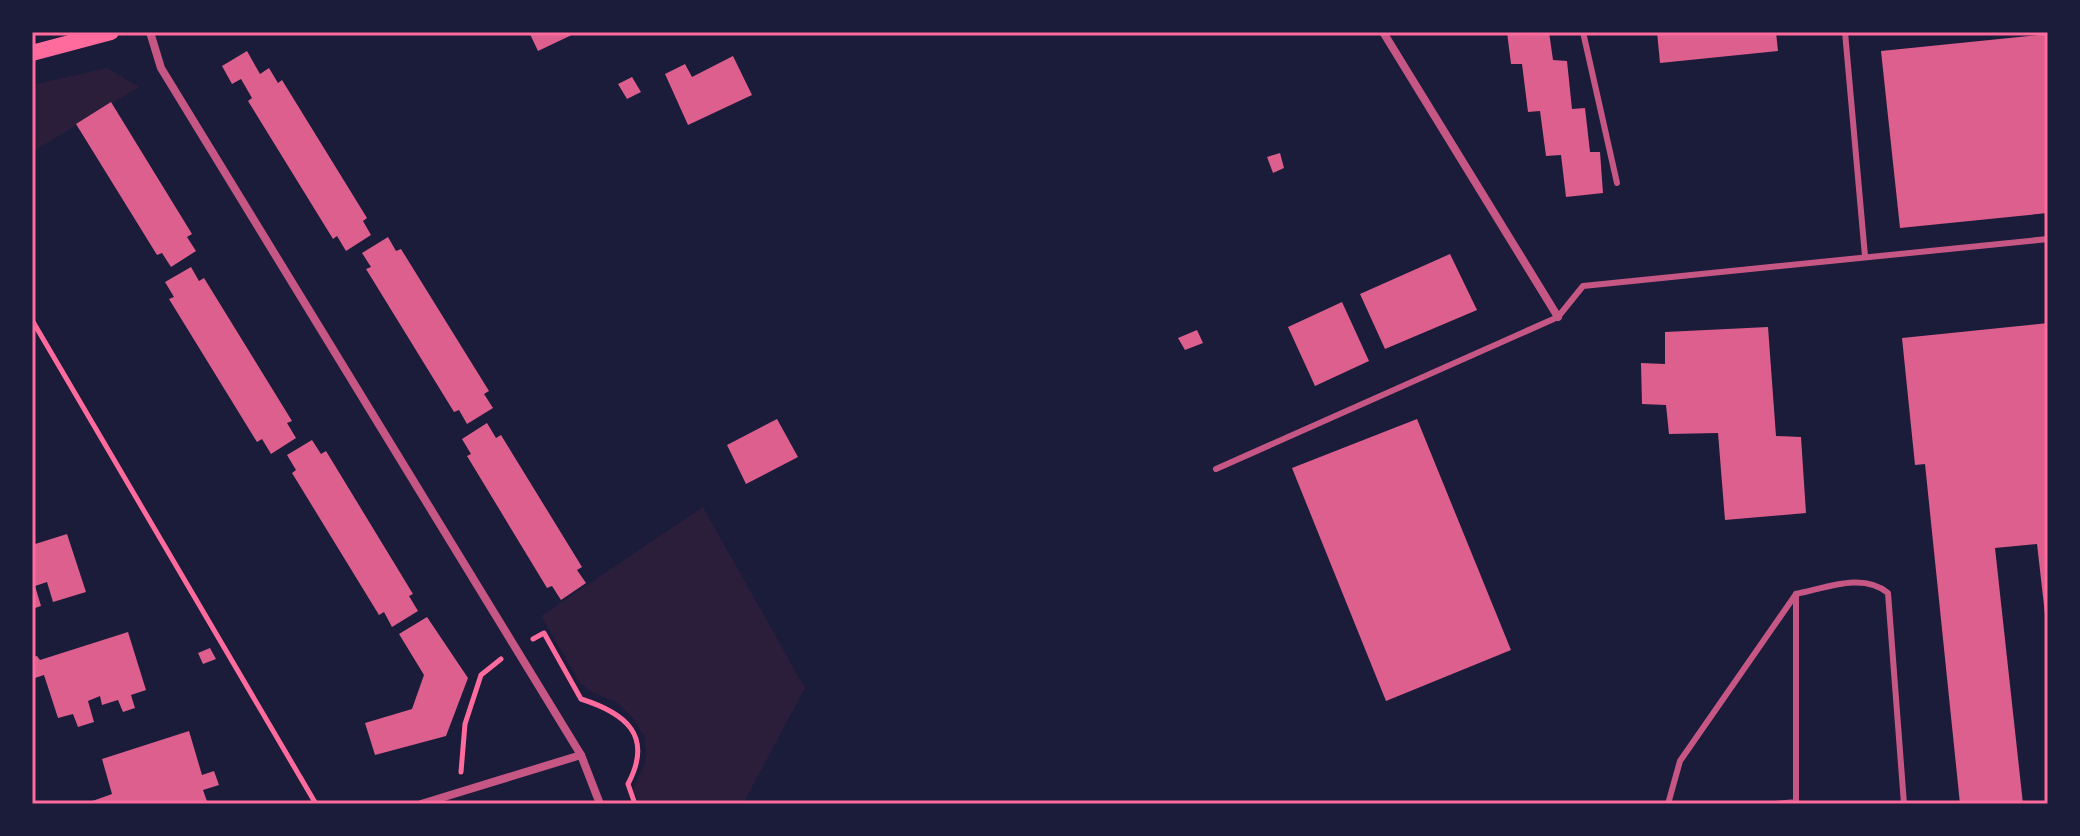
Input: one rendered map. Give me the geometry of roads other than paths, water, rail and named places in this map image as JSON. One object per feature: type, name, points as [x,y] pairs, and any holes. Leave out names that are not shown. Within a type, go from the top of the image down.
[{"type":"main road","points":[[32,53],[111,32]]},
{"type":"street","points":[[150,32],[161,68],[581,755],[600,804]]},
{"type":"street","points":[[1383,32],[1558,317]]},
{"type":"street","points":[[421,804],[581,755]]},
{"type":"lane","points":[[1583,32],[1617,183]]},
{"type":"lane","points":[[1845,32],[1865,256]]},
{"type":"lane","points":[[1216,469],[1558,317],[1583,286],[2048,239]]},
{"type":"lane","points":[[1668,804],[1680,761],[1796,594],[1856,582],[1877,583],[1888,593],[1904,804]]},
{"type":"lane","points":[[1775,804],[1796,802],[1796,594]]}]
